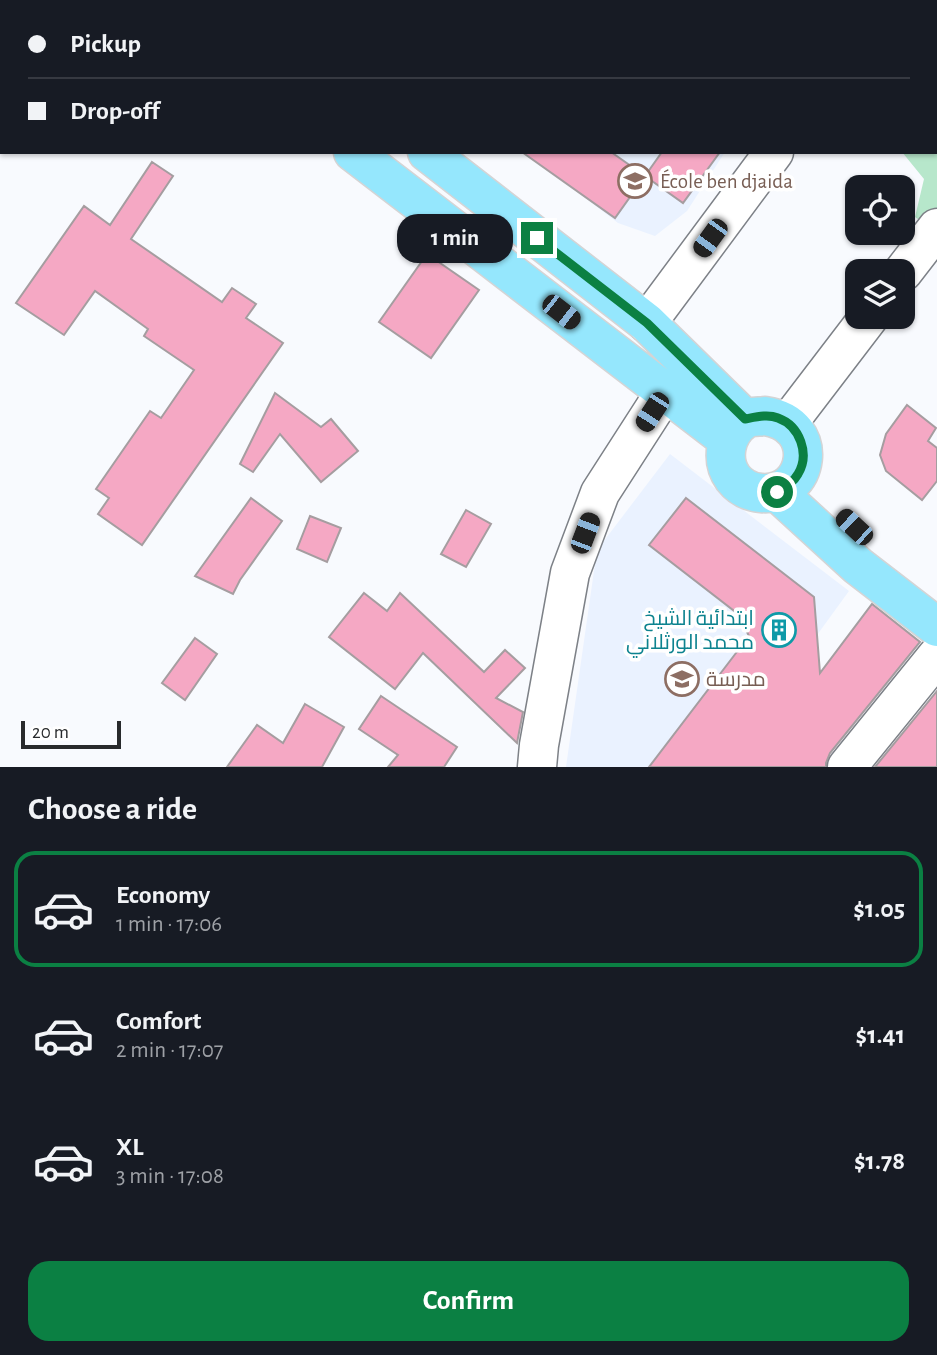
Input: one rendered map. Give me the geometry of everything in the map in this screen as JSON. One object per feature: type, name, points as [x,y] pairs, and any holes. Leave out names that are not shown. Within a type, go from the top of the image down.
[{"type":"main road","points":[[356,154],[664,392],[736,430]]},
{"type":"main road","points":[[430,154],[647,323],[736,430]]},
{"type":"main road","points":[[765,416],[777,417],[788,423],[801,441],[802,464],[787,483],[764,494],[751,492],[740,486],[726,465],[725,453],[736,430],[765,416]]},
{"type":"main road","points":[[787,483],[937,594]]},
{"type":"main road","points":[[787,483],[858,565],[937,626]]},
{"type":"street","points":[[647,323],[773,154]]},
{"type":"street","points":[[913,259],[937,228]]},
{"type":"street","points":[[788,423],[860,329]]},
{"type":"street","points":[[537,767],[570,573],[600,493],[664,392]]},
{"type":"street","points":[[847,767],[937,656]]},
{"type":"shaded area","name":"École ben djaida","points":[[528,154],[724,154],[687,211],[655,236],[618,223]]},
{"type":"shaded area","name":"مدرسة","points":[[670,454],[849,591],[721,767],[566,767],[597,550]]},
{"type":"green space","points":[[904,154],[937,154],[937,233],[915,217],[924,179]]},
{"type":"building","points":[[525,154],[614,154],[645,176],[615,218]]},
{"type":"building","points":[[661,154],[719,154],[683,203],[645,176]]},
{"type":"building","points":[[152,162],[173,176],[131,239],[222,302],[232,288],[256,304],[246,318],[283,343],[142,545],[98,514],[109,498],[96,489],[150,411],[161,418],[194,370],[144,336],[148,329],[95,291],[64,335],[16,303],[84,206],[110,225]]},
{"type":"building","points":[[427,254],[479,290],[431,358],[379,322]]},
{"type":"building","points":[[275,393],[321,427],[331,419],[358,451],[321,482],[280,434],[253,472],[240,464]]},
{"type":"building","points":[[907,405],[936,428],[928,441],[937,448],[937,481],[922,500],[886,471],[880,455],[886,434]]},
{"type":"building","points":[[251,498],[282,521],[233,594],[195,576]]},
{"type":"building","points":[[686,498],[814,597],[820,673],[872,604],[920,642],[830,753],[826,767],[649,767],[749,636],[738,614],[649,545]]},
{"type":"building","points":[[466,510],[491,524],[466,567],[441,554]]},
{"type":"building","points":[[310,516],[341,528],[327,562],[297,549]]},
{"type":"building","points":[[364,593],[387,611],[400,593],[484,672],[505,650],[525,668],[496,698],[523,712],[517,743],[423,653],[395,689],[329,637]]},
{"type":"building","points":[[195,638],[217,654],[185,700],[162,683]]},
{"type":"building","points":[[937,691],[937,767],[875,767]]},
{"type":"building","points":[[381,696],[457,747],[444,767],[388,767],[398,755],[359,729]]},
{"type":"building","points":[[305,704],[344,727],[322,767],[227,767],[257,725],[283,743]]},
{"type":"place","name":"École ben djaida","points":[[635,181]]},
{"type":"place","name":"ابتدائية الشيخ محمد الورثلاني","points":[[779,630]]},
{"type":"place","name":"مدرسة","points":[[682,679]]},
{"type":"route","points":[[537,238],[647,323],[745,419],[777,417],[796,431],[803,452],[802,464],[789,485],[777,492]]}]
